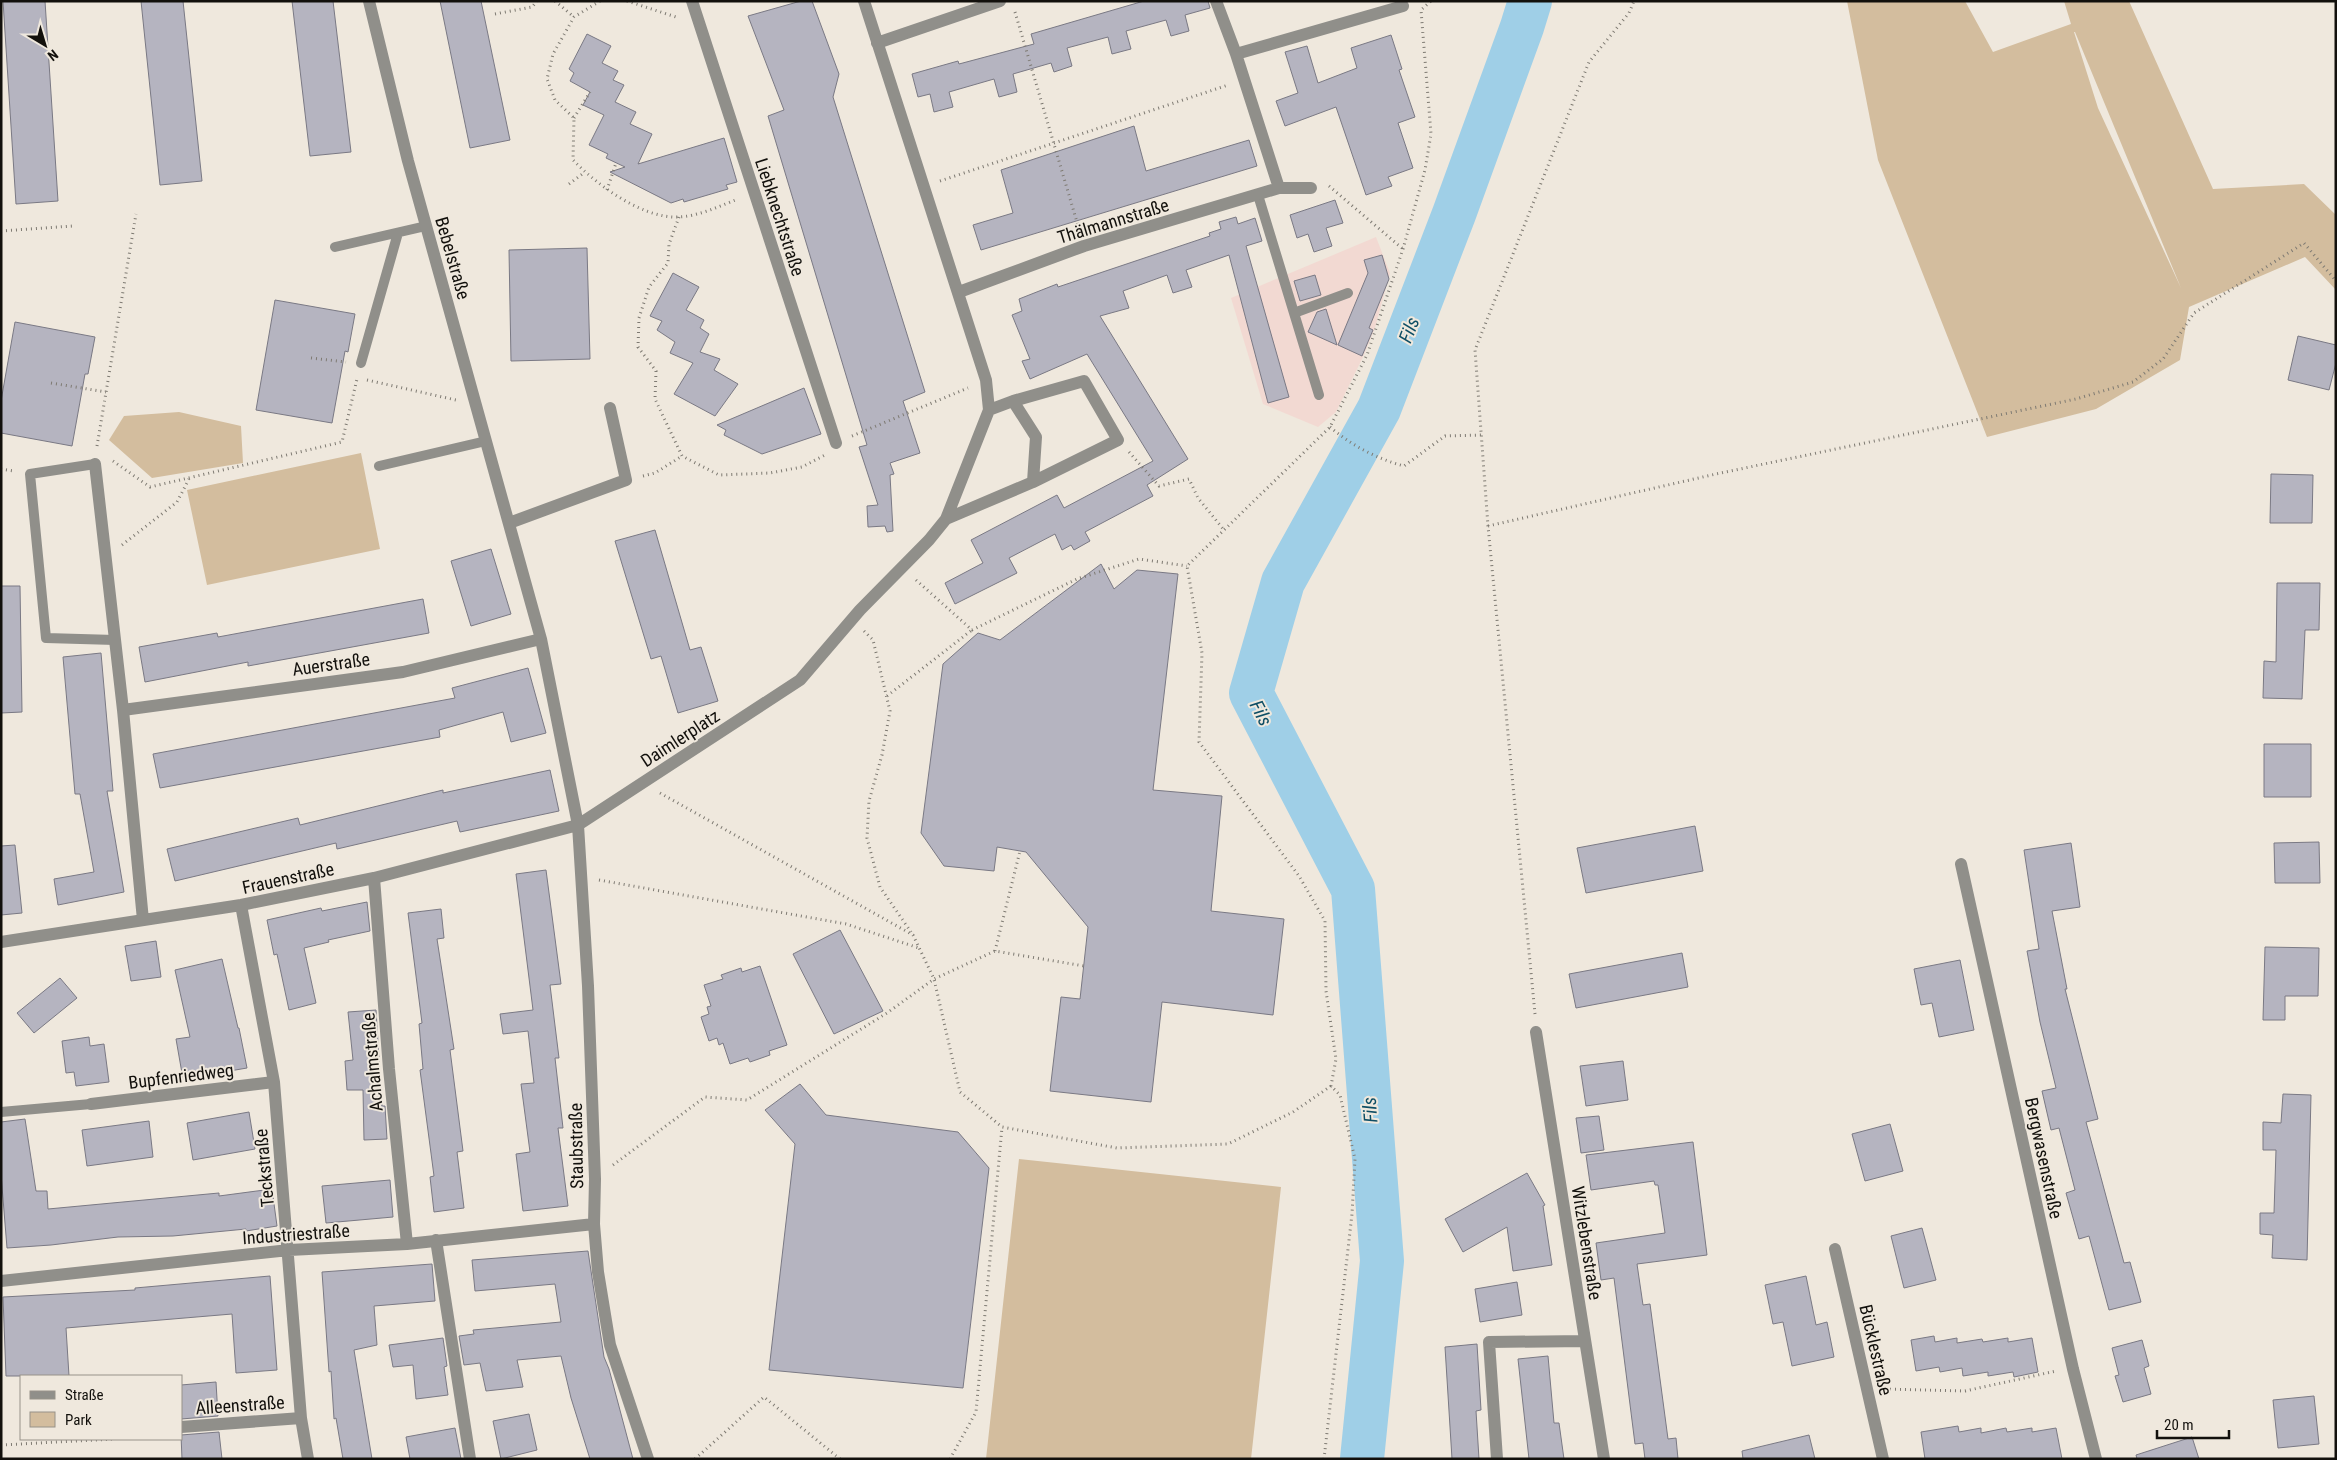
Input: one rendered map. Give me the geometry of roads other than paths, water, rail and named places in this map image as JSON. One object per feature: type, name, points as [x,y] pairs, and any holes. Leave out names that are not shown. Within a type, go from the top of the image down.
[{"type":"street","name":"Bebelstraße","points":[[369,1],[426,226],[541,639]]},
{"type":"street","name":"Liebknechtstraße","points":[[692,1],[836,443]]},
{"type":"street","points":[[864,1],[986,380],[989,410],[946,519]]},
{"type":"street","points":[[877,42],[1000,1]]},
{"type":"street","points":[[1216,1],[1236,54],[1279,188]]},
{"type":"street","points":[[1236,54],[1402,4]]},
{"type":"street","name":"Thälmannstraße","points":[[959,292],[1084,246],[1258,194],[1279,188],[1311,188]]},
{"type":"street","points":[[946,519],[1033,482],[1118,440],[1084,381],[1013,400],[989,410]]},
{"type":"street","points":[[1013,400],[1036,437],[1033,482]]},
{"type":"street","points":[[509,523],[626,480],[610,408]]},
{"type":"street","points":[[95,464],[123,710],[143,920]]},
{"type":"street","name":"Daimlerplatz","points":[[578,825],[800,680],[853,618],[929,540],[946,519]]},
{"type":"street","points":[[541,639],[578,825]]},
{"type":"street","name":"Auerstraße","points":[[123,710],[403,672],[541,639]]},
{"type":"street","name":"Staubstraße","points":[[578,825],[588,986],[595,1179],[594,1224],[598,1272],[610,1345],[648,1459]]},
{"type":"street","name":"Frauenstraße","points":[[1,942],[241,906],[374,878],[578,825]]},
{"type":"street","name":"Bergwasenstraße","points":[[1961,864],[2073,1369],[2096,1459]]},
{"type":"street","name":"Achalmstraße","points":[[374,878],[389,1069],[407,1244]]},
{"type":"street","name":"Teckstraße","points":[[241,906],[274,1082],[301,1418],[308,1459]]},
{"type":"street","name":"Witzlebenstraße","points":[[1536,1032],[1604,1459]]},
{"type":"street","name":"Bupfenriedweg","points":[[91,1104],[274,1082]]},
{"type":"street","name":"Industriestraße","points":[[1,1281],[289,1250],[407,1244],[594,1224]]},
{"type":"street","points":[[436,1240],[470,1459]]},
{"type":"street","name":"Bücklestraße","points":[[1835,1249],[1883,1459]]},
{"type":"street","points":[[1497,1459],[1490,1342],[1584,1341]]},
{"type":"street","name":"Alleenstraße","points":[[182,1428],[301,1418]]},
{"type":"lane","points":[[1258,194],[1319,395]]},
{"type":"lane","points":[[335,247],[426,226]]},
{"type":"lane","points":[[361,363],[398,233]]},
{"type":"lane","points":[[1294,313],[1348,292]]},
{"type":"lane","points":[[379,466],[486,440]]},
{"type":"lane","points":[[95,464],[30,474],[46,638],[115,640]]},
{"type":"lane","points":[[1,1112],[91,1104]]},
{"type":"waterway","name":"Fils","points":[[1362,1459],[1382,1261],[1353,889],[1251,693],[1283,582],[1379,409],[1454,214],[1530,1]]}]
